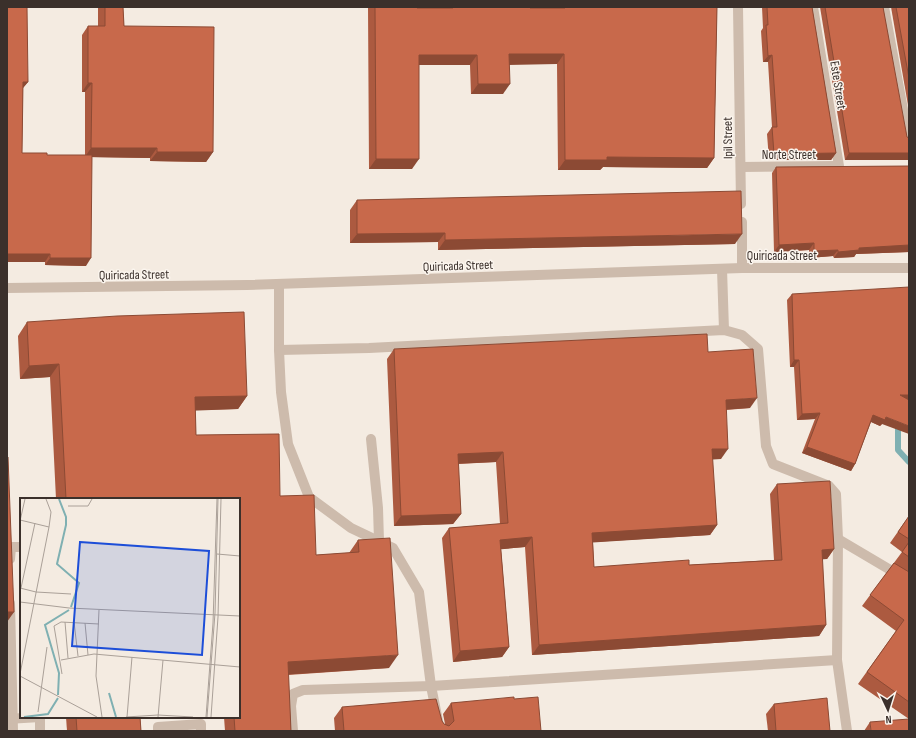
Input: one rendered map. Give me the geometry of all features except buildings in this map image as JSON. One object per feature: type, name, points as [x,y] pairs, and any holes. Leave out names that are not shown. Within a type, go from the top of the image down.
[{"type":"street","name":"Ipil Street","points":[[738,7],[742,268]]},
{"type":"street","name":"Este Street","points":[[813,7],[843,166]]},
{"type":"street","points":[[884,7],[909,142]]},
{"type":"street","name":"Norte Street","points":[[741,167],[843,166]]},
{"type":"street","name":"Quiricada Street","points":[[7,288],[279,284],[742,268],[909,268]]},
{"type":"street","points":[[722,269],[724,330]]},
{"type":"street","points":[[279,284],[279,350],[281,392],[288,444],[309,497],[351,528],[393,548],[419,592],[440,731]]},
{"type":"street","points":[[279,350],[369,348],[724,330],[742,335],[758,349],[766,446],[773,464],[829,486],[836,494],[838,539],[838,660],[847,731]]},
{"type":"street","points":[[371,439],[378,500],[379,541]]},
{"type":"street","points":[[838,539],[909,581]]},
{"type":"street","points":[[10,566],[10,549],[20,547]]},
{"type":"street","points":[[10,596],[10,719],[12,731]]},
{"type":"street","points":[[293,731],[291,706],[293,694],[303,690],[432,686],[838,660]]},
{"type":"street","points":[[10,719],[25,718]]},
{"type":"street","points":[[40,718],[40,731]]},
{"type":"street","points":[[158,731],[158,727],[201,724],[201,731]]},
{"type":"waterway","points":[[898,421],[898,450],[909,462]]}]
